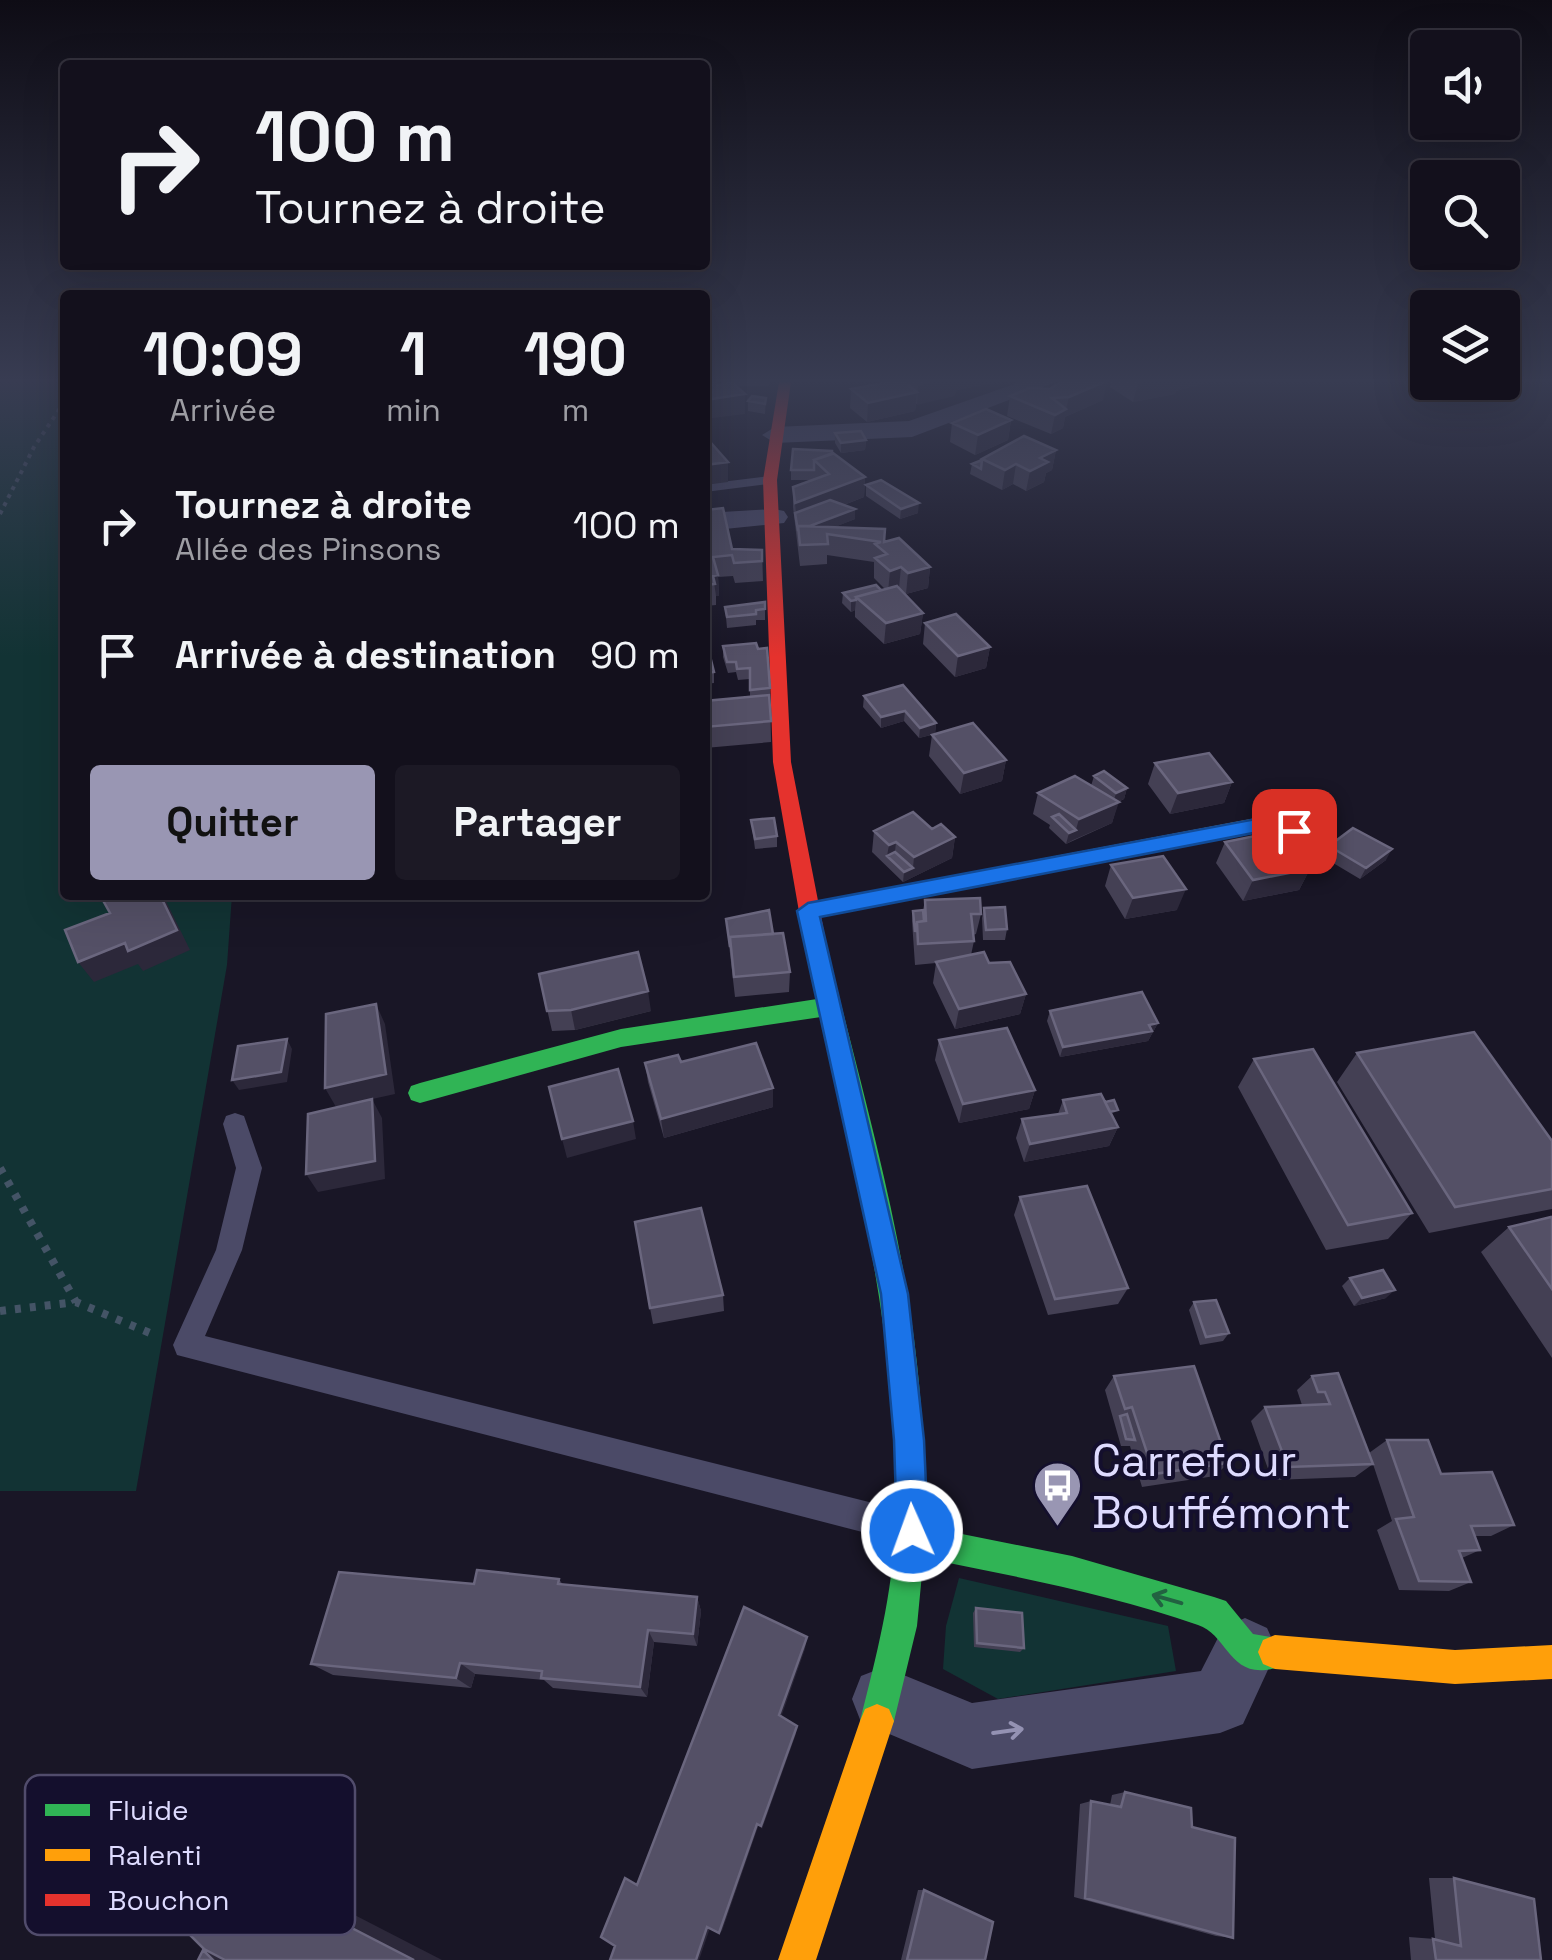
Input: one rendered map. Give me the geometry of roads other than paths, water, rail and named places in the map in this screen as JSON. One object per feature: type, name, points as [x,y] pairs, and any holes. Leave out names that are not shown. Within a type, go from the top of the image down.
[{"type":"street","points":[[771,473],[782,762],[808,911],[894,1294],[909,1440],[912,1531],[903,1610],[884,1699],[797,1960]]},
{"type":"street","points":[[710,522],[774,517]]},
{"type":"street","points":[[808,911],[1277,822],[1294,831]]},
{"type":"street","points":[[420,1093],[621,1038],[830,1006]]},
{"type":"street","points":[[912,1531],[944,1546],[1072,1572],[1214,1612],[1245,1650],[1456,1667],[1552,1662]]},
{"type":"street","points":[[884,1699],[972,1736],[1220,1701],[1245,1650]]},
{"type":"lane","points":[[710,487],[770,480]]},
{"type":"lane","points":[[236,1124],[249,1168],[229,1250],[187,1345],[884,1520],[912,1531]]},
{"type":"place","name":"Carrefour Bouffémont","points":[[1057,1528]]}]
